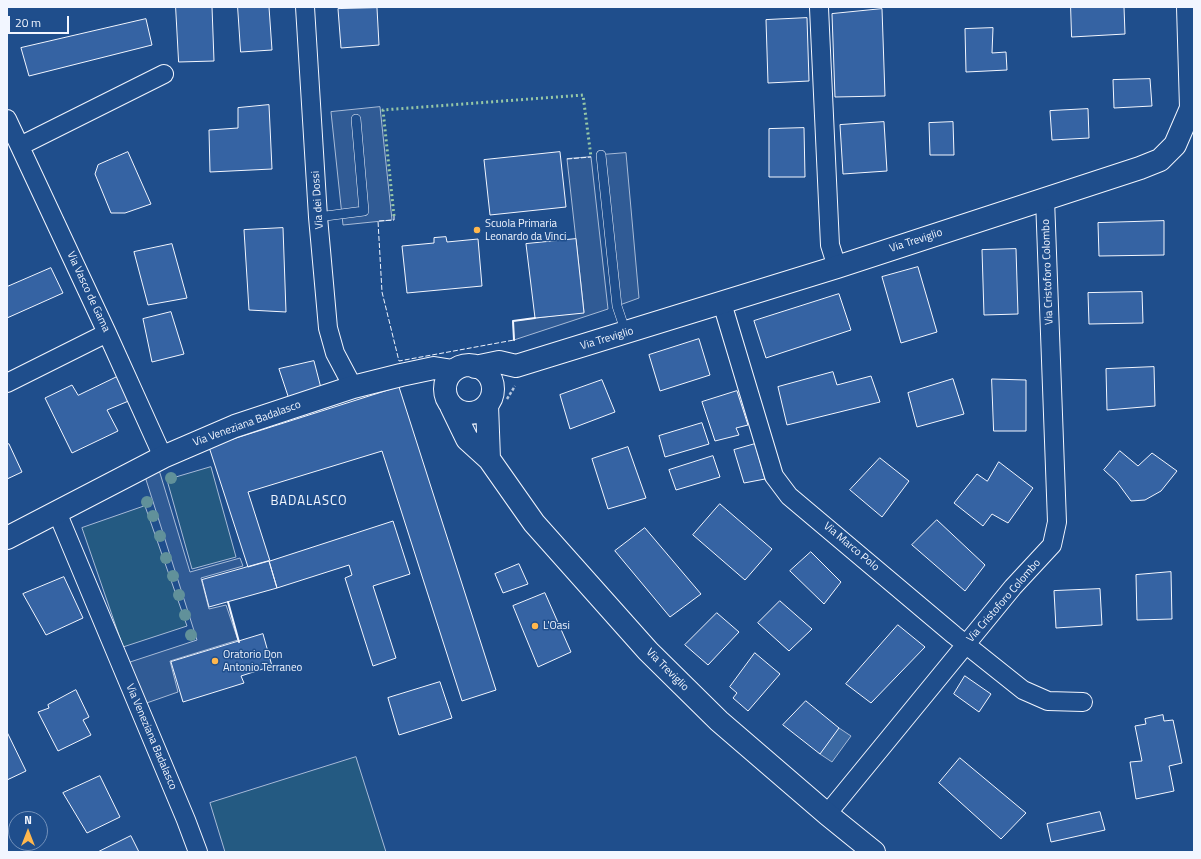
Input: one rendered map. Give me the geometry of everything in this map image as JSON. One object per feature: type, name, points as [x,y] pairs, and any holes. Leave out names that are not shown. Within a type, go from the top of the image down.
[{"type":"street","name":"Via dei Dossi","points":[[305,7],[318,217],[328,328],[335,353],[353,387]]},
{"type":"street","name":"Via Treviglio","points":[[476,366],[499,362],[516,366],[626,333],[837,267],[1140,168],[1160,160],[1175,145],[1191,108],[1188,7]]},
{"type":"street","points":[[819,8],[830,245],[837,267]]},
{"type":"street","points":[[20,146],[164,74]]},
{"type":"street","name":"Via Vasco de Gama","points":[[8,126],[20,146],[163,457]]},
{"type":"street","name":"Via Cristoforo Colombo","points":[[827,814],[1013,587],[1052,545],[1057,522],[1045,199]]},
{"type":"street","name":"Via Marco Polo","points":[[722,303],[774,476],[790,496],[966,645],[1023,690],[1048,701],[1083,702]]},
{"type":"street","points":[[7,383],[107,333]]},
{"type":"street","points":[[448,399],[445,385],[448,377],[453,371],[460,367],[476,366],[483,370],[488,376],[492,383],[493,390],[489,401],[489,459]]},
{"type":"street","points":[[402,375],[448,399],[458,411],[473,413],[481,410],[508,380],[516,366]]},
{"type":"street","name":"Via Veneziana Badalasco","points":[[7,538],[163,457],[234,426],[353,387],[434,368],[453,371]]},
{"type":"street","name":"Via Treviglio","points":[[448,399],[467,439],[489,459],[534,523],[648,651],[719,720],[827,814],[874,852]]},
{"type":"street","name":"Via Veneziana Badalasco","points":[[57,512],[198,852]]},
{"type":"lane","points":[[318,217],[364,211],[356,120]]},
{"type":"lane","points":[[601,155],[617,306],[626,333]]},
{"type":"shaded area","points":[[380,107],[392,220],[343,225],[331,112]]},
{"type":"shaded area","points":[[626,153],[639,298],[617,306],[601,155]]},
{"type":"shaded area","points":[[591,157],[608,309],[514,340],[513,321],[584,312],[567,159]]},
{"type":"shaded area","points":[[156,460],[190,572],[240,558],[243,566],[201,578],[209,609],[226,605],[238,640],[170,661],[178,692],[138,706],[121,665],[197,640],[142,467]]},
{"type":"shaded area","points":[[211,467],[236,557],[192,569],[167,480]]},
{"type":"shaded area","points":[[145,506],[187,626],[123,647],[82,528]]},
{"type":"shaded area","points":[[839,728],[851,736],[832,762],[820,754]]},
{"type":"shaded area","points":[[356,757],[386,852],[225,852],[210,803]]},
{"type":"building","points":[[176,7],[212,7],[214,61],[179,62]]},
{"type":"building","points":[[238,7],[269,7],[272,50],[241,52]]},
{"type":"building","points":[[1071,7],[1124,7],[1125,34],[1072,37]]},
{"type":"building","points":[[377,8],[379,45],[341,48],[338,9]]},
{"type":"building","points":[[882,9],[885,96],[835,97],[832,14]]},
{"type":"building","points":[[807,18],[809,81],[768,83],[766,20]]},
{"type":"building","points":[[146,19],[152,45],[29,76],[21,48]]},
{"type":"building","points":[[993,28],[992,53],[1006,52],[1007,70],[966,72],[965,29]]},
{"type":"building","points":[[1150,79],[1152,106],[1114,108],[1113,80]]},
{"type":"building","points":[[269,105],[272,169],[210,172],[209,130],[238,128],[238,108]]},
{"type":"building","points":[[1088,109],[1089,138],[1052,140],[1050,111]]},
{"type":"building","points":[[884,122],[887,171],[843,174],[840,125]]},
{"type":"building","points":[[953,122],[954,155],[930,155],[929,123]]},
{"type":"building","points":[[804,128],[805,177],[769,177],[769,129]]},
{"type":"building","points":[[128,152],[151,204],[125,213],[111,213],[95,174],[98,165]]},
{"type":"building","points":[[560,152],[566,207],[490,215],[484,160]]},
{"type":"building","points":[[1164,221],[1164,255],[1099,256],[1098,223]]},
{"type":"building","points":[[283,228],[286,312],[249,310],[244,230]]},
{"type":"building","points":[[446,237],[447,242],[478,239],[482,286],[407,293],[402,246],[434,243],[434,238]]},
{"type":"building","points":[[576,239],[584,313],[535,318],[526,244]]},
{"type":"building","points":[[172,244],[187,298],[148,305],[134,252]]},
{"type":"building","points":[[1016,249],[1018,314],[984,315],[982,250]]},
{"type":"building","points":[[918,267],[937,332],[901,343],[882,277]]},
{"type":"building","points":[[51,268],[63,293],[7,318],[7,287]]},
{"type":"building","points":[[1142,292],[1143,323],[1089,324],[1088,293]]},
{"type":"building","points":[[839,294],[851,330],[766,358],[754,321]]},
{"type":"building","points":[[171,312],[184,354],[152,362],[143,319]]},
{"type":"building","points":[[699,339],[710,375],[660,391],[649,355]]},
{"type":"building","points":[[314,361],[322,392],[290,402],[279,369]]},
{"type":"building","points":[[1154,367],[1155,406],[1107,410],[1106,369]]},
{"type":"building","points":[[833,372],[837,385],[871,376],[880,402],[787,425],[778,387]]},
{"type":"building","points":[[119,376],[131,400],[107,410],[118,431],[72,453],[45,398],[72,385],[78,395]]},
{"type":"building","points":[[953,379],[964,414],[917,427],[908,393]]},
{"type":"building","points":[[992,379],[1026,380],[1026,431],[994,431]]},
{"type":"building","points":[[602,380],[615,412],[570,429],[560,395]]},
{"type":"building","points":[[399,387],[496,690],[462,701],[382,451],[248,492],[270,561],[393,521],[410,574],[373,586],[396,658],[373,666],[345,578],[352,575],[349,565],[277,588],[269,561],[248,567],[209,447]]},
{"type":"building","points":[[737,391],[748,425],[736,428],[739,435],[715,441],[702,402]]},
{"type":"building","points":[[702,423],[709,444],[665,457],[659,436]]},
{"type":"building","points":[[9,444],[22,472],[7,479],[7,445]]},
{"type":"building","points":[[755,444],[765,479],[744,483],[734,450]]},
{"type":"building","points":[[628,447],[646,498],[608,509],[592,459]]},
{"type":"building","points":[[1120,451],[1138,466],[1152,453],[1177,471],[1161,491],[1145,500],[1131,501],[1117,482],[1104,470]]},
{"type":"building","points":[[713,456],[720,477],[676,490],[669,470]]},
{"type":"building","points":[[880,458],[909,481],[882,517],[850,490]]},
{"type":"building","points":[[999,462],[1033,488],[1008,523],[992,514],[983,526],[954,503],[977,474],[987,481]]},
{"type":"building","points":[[720,504],[772,549],[745,580],[693,535]]},
{"type":"building","points":[[937,520],[985,565],[965,591],[912,545]]},
{"type":"building","points":[[645,528],[701,594],[670,617],[615,551]]},
{"type":"building","points":[[811,552],[841,582],[824,604],[790,571]]},
{"type":"building","points":[[269,561],[277,588],[209,607],[202,580]]},
{"type":"building","points":[[519,564],[528,584],[503,593],[495,574]]},
{"type":"building","points":[[1171,572],[1172,619],[1137,620],[1136,575]]},
{"type":"building","points":[[64,577],[83,618],[46,635],[23,594]]},
{"type":"building","points":[[1100,589],[1102,625],[1056,628],[1054,591]]},
{"type":"building","points":[[545,593],[571,652],[538,667],[513,606]]},
{"type":"building","points":[[780,601],[812,629],[789,651],[758,623]]},
{"type":"building","points":[[717,613],[739,632],[708,665],[685,645]]},
{"type":"building","points":[[898,625],[925,647],[871,703],[846,684]]},
{"type":"building","points":[[263,634],[272,666],[241,676],[244,683],[183,702],[171,662]]},
{"type":"building","points":[[755,653],[780,674],[748,711],[733,698],[737,693],[730,687]]},
{"type":"building","points":[[965,676],[991,694],[979,712],[954,694]]},
{"type":"building","points":[[440,682],[452,718],[399,735],[388,698]]},
{"type":"building","points":[[76,690],[89,717],[83,720],[91,735],[58,751],[38,712],[49,708],[48,705]]},
{"type":"building","points":[[806,701],[839,728],[820,754],[783,725]]},
{"type":"building","points":[[1163,715],[1164,721],[1173,720],[1182,763],[1169,766],[1174,791],[1136,799],[1130,762],[1142,761],[1135,726],[1146,724],[1145,719]]},
{"type":"building","points":[[7,732],[26,771],[7,780]]},
{"type":"building","points":[[960,758],[1026,813],[1001,839],[939,783]]},
{"type":"building","points":[[100,776],[120,817],[87,833],[63,793]]},
{"type":"building","points":[[1100,812],[1105,830],[1051,842],[1047,824]]},
{"type":"building","points":[[131,836],[139,852],[98,852]]},
{"type":"hedge","points":[[394,216],[383,110],[583,95],[591,157]]},
{"type":"fence","points":[[567,159],[591,157]]},
{"type":"fence","points":[[394,216],[394,220],[378,221],[382,292],[399,361],[514,340]]},
{"type":"wall","points":[[514,340],[513,321],[535,318]]},
{"type":"wall","points":[[228,602],[239,642]]},
{"type":"place","name":"Scuola Primaria Leonardo da Vinci","points":[[477,230]]},
{"type":"place","name":"L'Oasi","points":[[535,626]]},
{"type":"place","name":"Oratorio Don Antonio Terraneo","points":[[215,661]]},
{"type":"district","name":"BADALASCO","points":[[309,502]]}]
